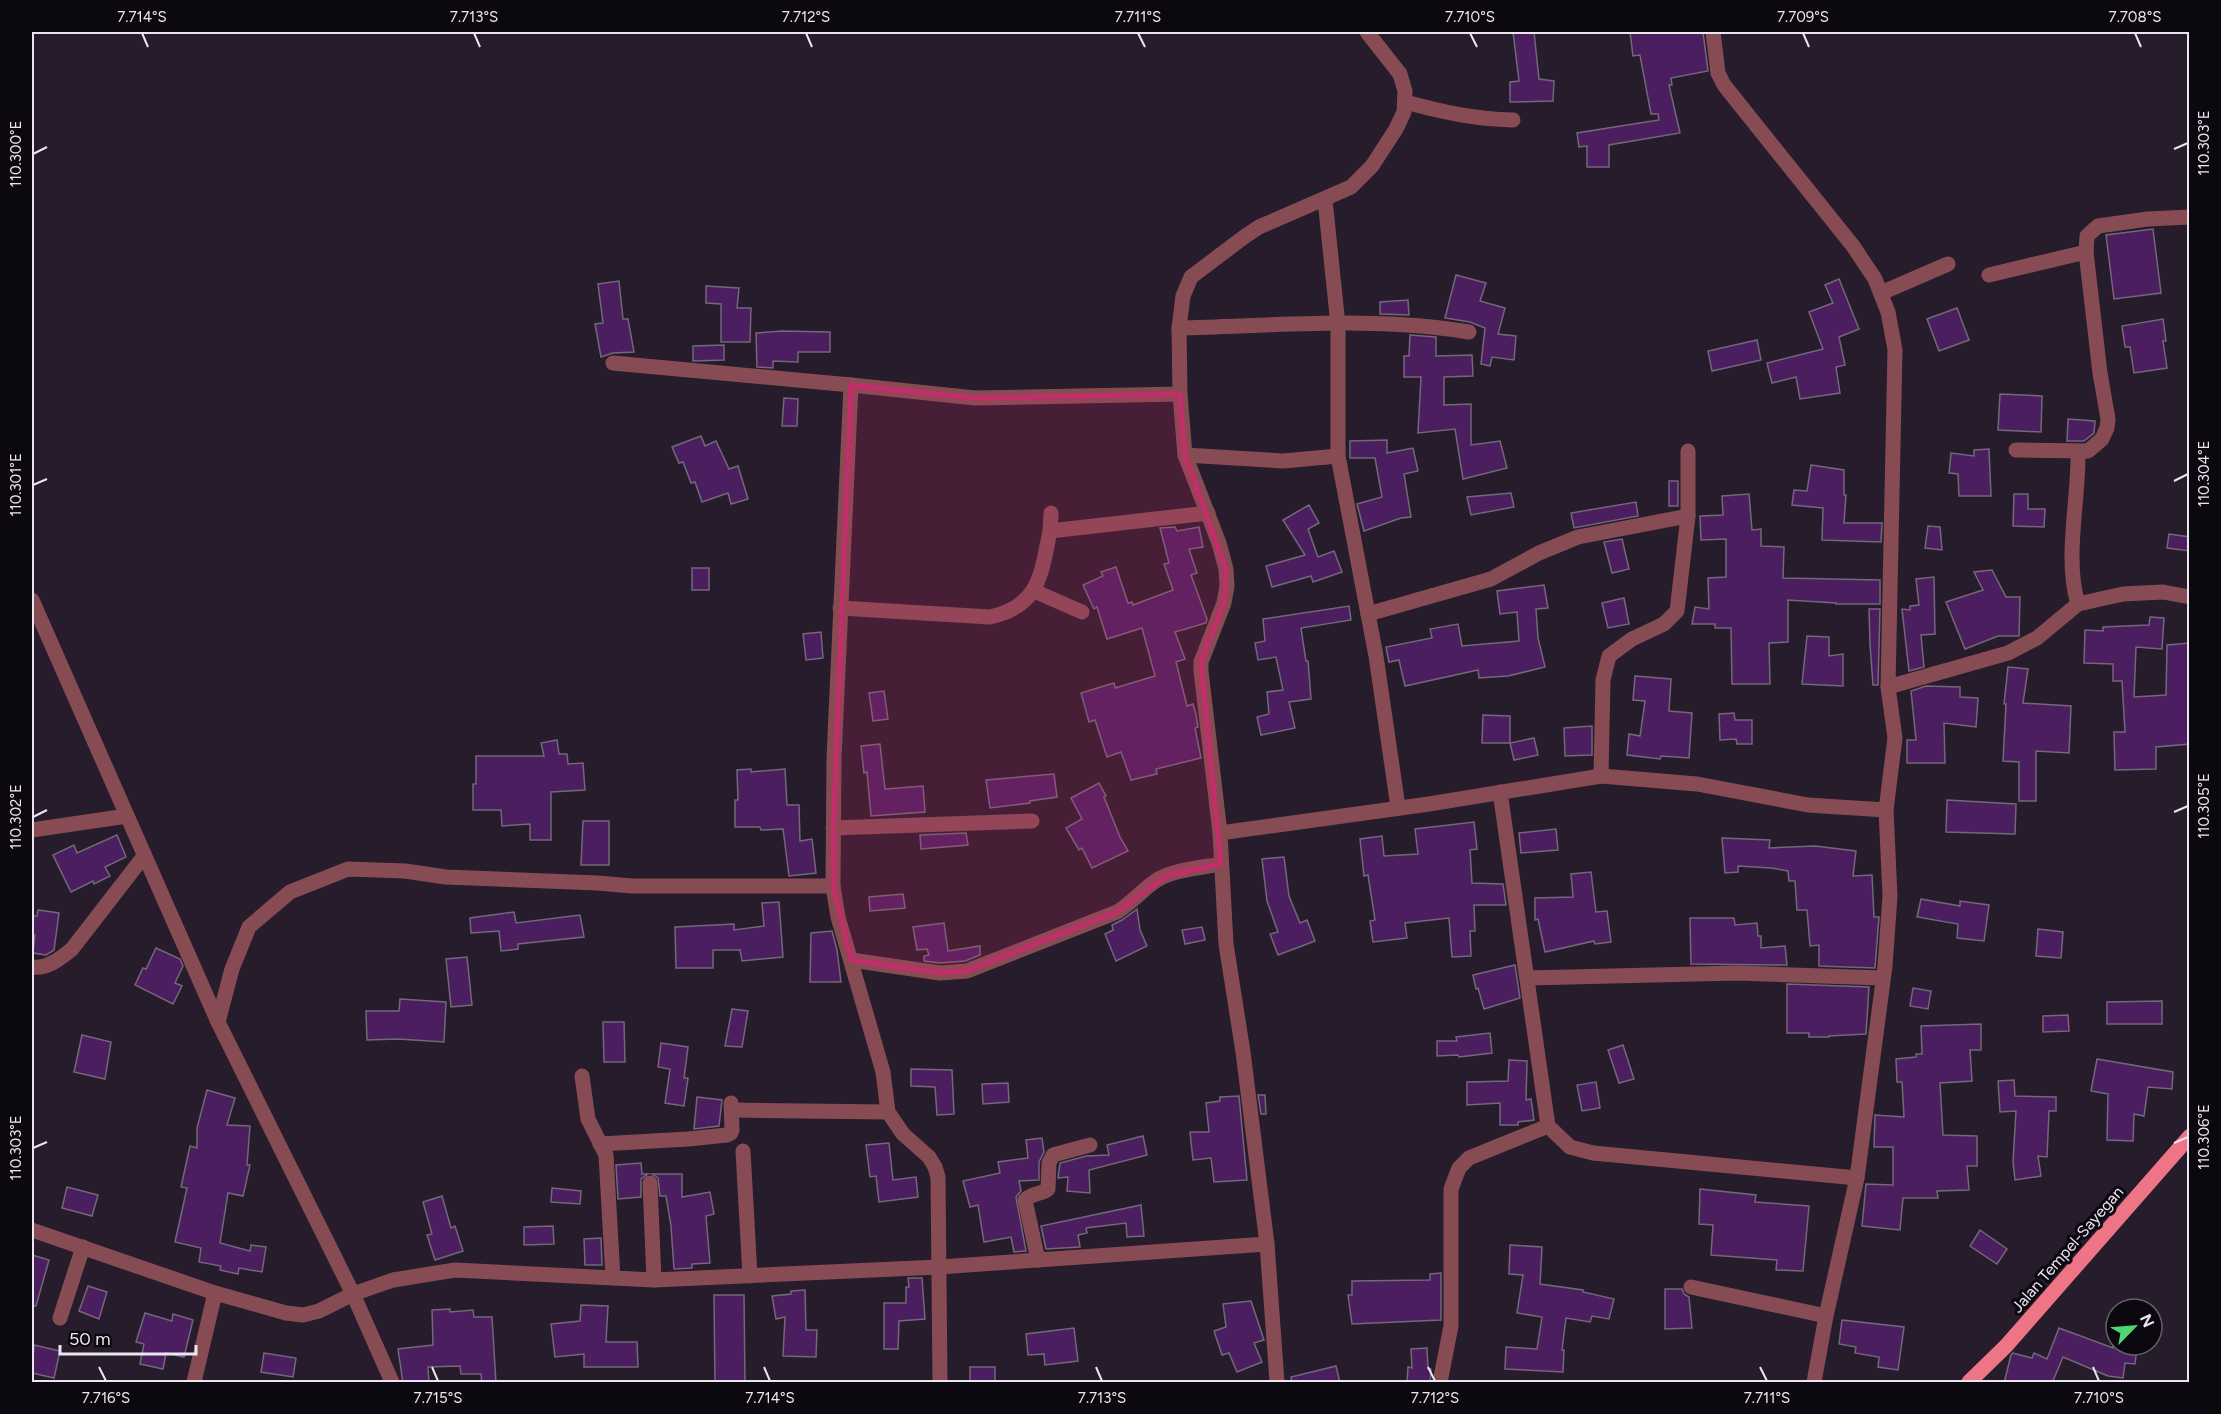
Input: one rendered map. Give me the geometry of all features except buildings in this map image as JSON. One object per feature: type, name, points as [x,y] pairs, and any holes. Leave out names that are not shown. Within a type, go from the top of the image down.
[{"type":"main road","name":"Jalan Tempel-Sayegan","points":[[1970,1383],[2006,1346],[2190,1136]]},
{"type":"street","points":[[1278,1383],[1267,1244],[1243,1052],[1226,944],[1220,833],[1201,671],[1203,654],[1224,603],[1227,586],[1226,569],[1219,543],[1185,455],[1180,394],[1179,328],[1183,296],[1191,277],[1259,227],[1351,187],[1372,166],[1396,129],[1404,112],[1405,102],[1405,91],[1400,74],[1367,32]]},
{"type":"street","points":[[1713,32],[1718,74],[1724,85],[1853,246],[1875,279],[1888,312],[1895,350],[1888,687],[1895,738],[1886,810],[1890,896],[1883,978],[1857,1178],[1826,1316],[1814,1383]]},
{"type":"street","points":[[1405,102],[1460,116],[1513,120]]},
{"type":"street","points":[[1325,200],[1338,325],[1338,456],[1376,656],[1398,807]]},
{"type":"street","points":[[2016,450],[2088,451],[2095,447],[2107,428],[2108,419],[2100,373],[2086,252],[2087,236],[2098,226],[2148,219],[2190,217]]},
{"type":"street","points":[[1989,275],[2086,252]]},
{"type":"street","points":[[1881,293],[1948,264]]},
{"type":"street","points":[[1179,328],[1393,324],[1439,327],[1469,332]]},
{"type":"street","points":[[613,363],[975,398],[1180,394]]},
{"type":"street","points":[[851,385],[840,608],[833,886],[837,917],[883,1072],[888,1112],[903,1134],[922,1148],[935,1167],[938,1177],[940,1383]]},
{"type":"street","points":[[1601,776],[1603,680],[1609,656],[1632,639],[1664,624],[1677,611],[1688,529],[1688,451]]},
{"type":"street","points":[[2078,452],[2079,482],[2073,535],[2074,580],[2078,604]]},
{"type":"street","points":[[1185,455],[1283,461],[1338,456]]},
{"type":"street","points":[[840,608],[990,616],[1005,613],[1019,606],[1034,591],[1050,531],[1051,513]]},
{"type":"street","points":[[1050,531],[1208,513]]},
{"type":"street","points":[[1368,614],[1491,579],[1539,553],[1578,537],[1688,516]]},
{"type":"street","points":[[1034,591],[1082,612]]},
{"type":"street","points":[[1888,687],[2008,653],[2037,639],[2078,604],[2123,594],[2163,592],[2190,597]]},
{"type":"street","points":[[32,600],[218,1023],[352,1294],[392,1383]]},
{"type":"street","points":[[1220,833],[1601,776],[1697,784],[1808,805],[1886,810]]},
{"type":"street","points":[[1500,792],[1548,1126],[1570,1147],[1593,1153],[1857,1178]]},
{"type":"street","points":[[32,831],[127,816]]},
{"type":"street","points":[[833,828],[1032,821]]},
{"type":"street","points":[[32,968],[39,968],[58,961],[72,949],[144,856]]},
{"type":"street","points":[[851,960],[940,973],[967,971],[1117,912],[1132,903],[1158,880],[1167,876],[1221,864]]},
{"type":"street","points":[[218,1023],[232,969],[249,927],[290,892],[348,869],[405,871],[446,877],[632,886],[833,886]]},
{"type":"street","points":[[1528,978],[1727,973],[1883,978]]},
{"type":"street","points":[[582,1076],[588,1119],[606,1155],[613,1278]]},
{"type":"street","points":[[600,1144],[727,1135],[732,1130],[731,1106],[888,1112]]},
{"type":"street","points":[[1440,1383],[1451,1326],[1451,1189],[1459,1168],[1469,1158],[1548,1126]]},
{"type":"street","points":[[1038,1260],[1025,1200],[1030,1195],[1048,1189],[1049,1162],[1053,1155],[1090,1145]]},
{"type":"street","points":[[743,1151],[750,1276]]},
{"type":"street","points":[[650,1183],[654,1280]]},
{"type":"street","points":[[32,1230],[215,1293],[286,1313],[303,1315],[319,1311],[352,1294],[393,1280],[455,1270],[654,1280],[939,1267],[1267,1244]]},
{"type":"street","points":[[60,1318],[83,1247]]},
{"type":"street","points":[[1691,1287],[1826,1316]]},
{"type":"street","points":[[194,1383],[215,1293]]},
{"type":"highlighted area","points":[[851,385],[975,398],[1180,394],[1185,455],[1226,569],[1224,603],[1201,662],[1221,864],[1167,876],[1117,912],[967,971],[940,973],[851,960],[833,886],[833,828]]}]
